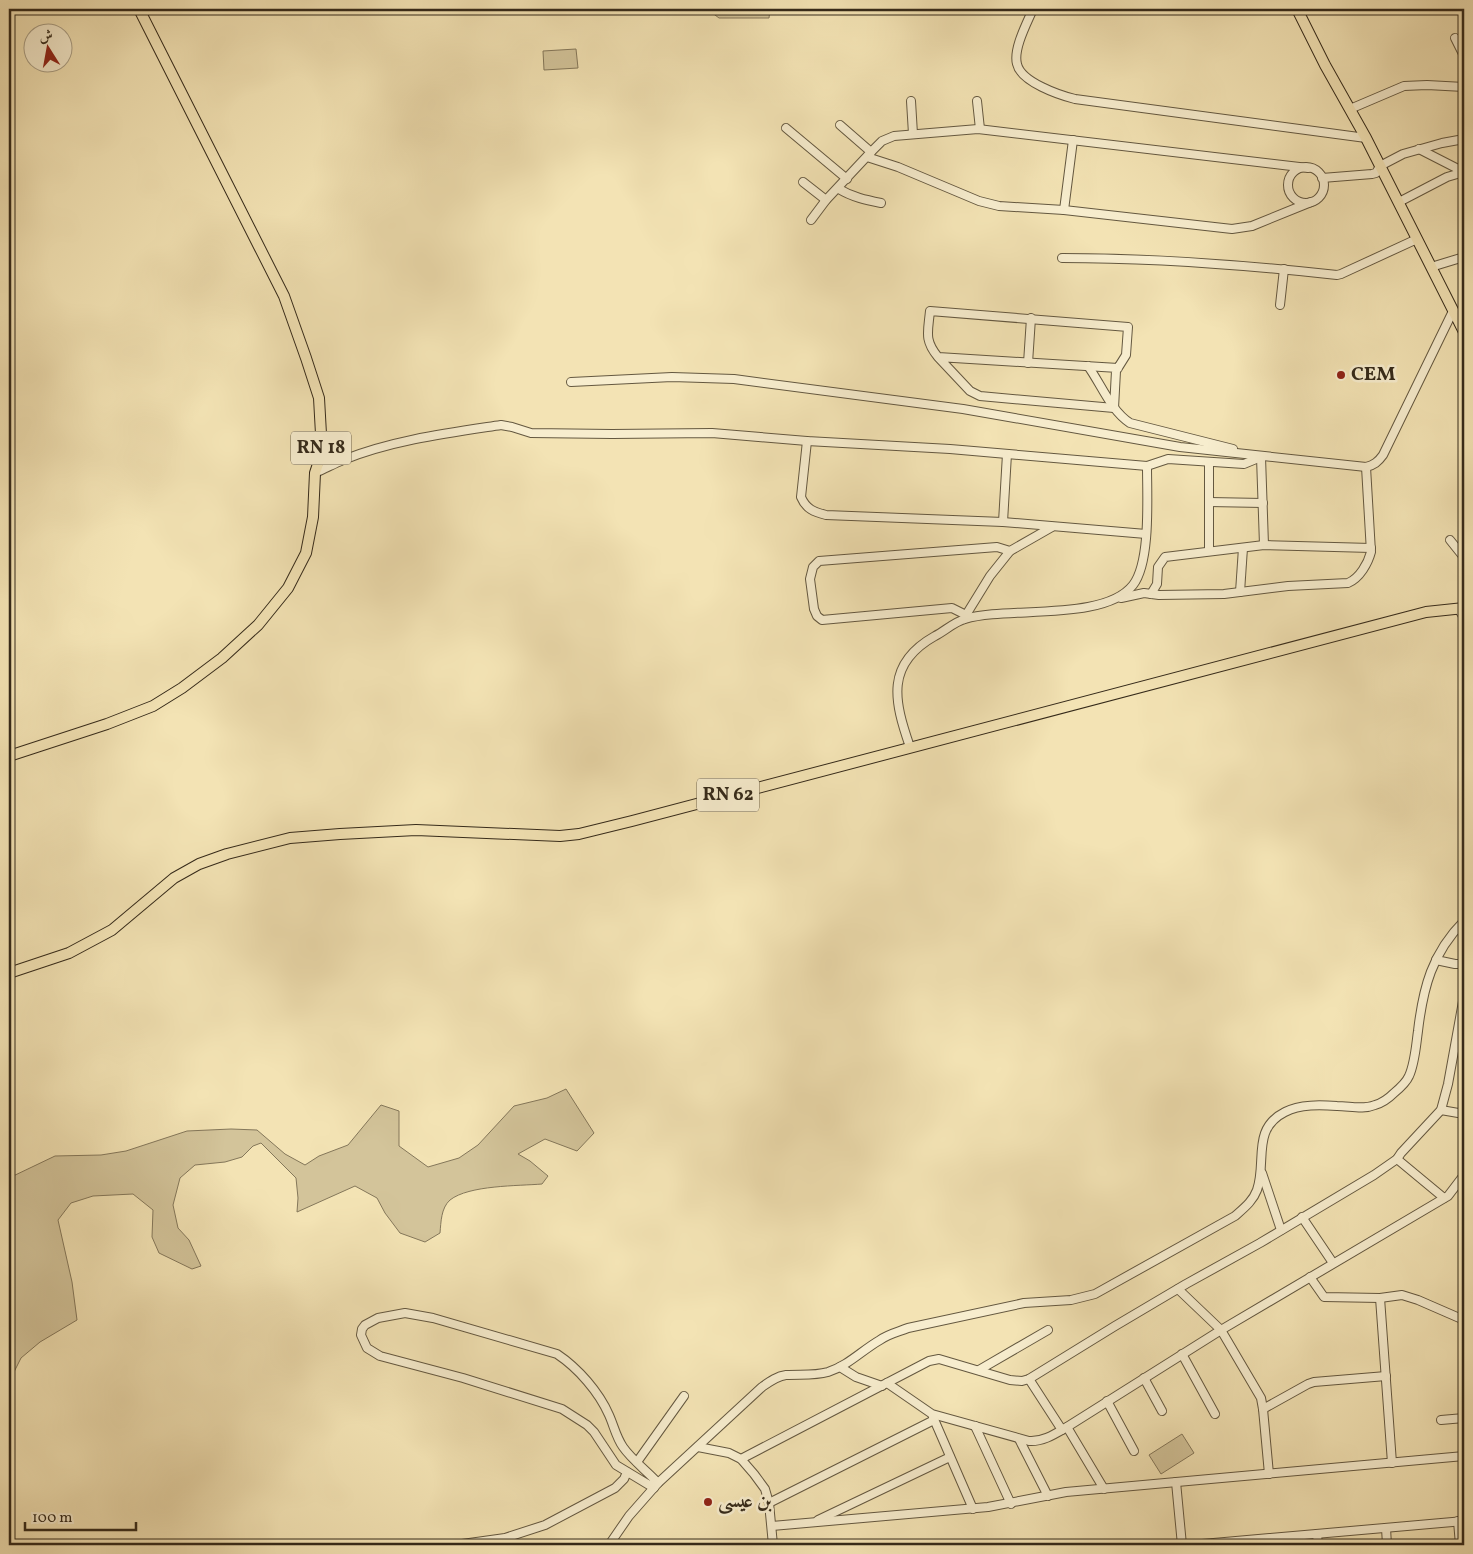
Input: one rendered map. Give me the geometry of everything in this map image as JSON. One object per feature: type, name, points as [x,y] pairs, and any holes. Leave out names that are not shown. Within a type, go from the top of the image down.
[{"type":"main road","name":"RN 18","points":[[9,756],[107,724],[153,706],[182,688],[222,658],[258,625],[288,588],[306,553],[313,517],[315,473],[322,452],[319,398],[284,296],[140,9]]},
{"type":"main road","points":[[1296,9],[1366,138],[1464,332]]},
{"type":"main road","points":[[1304,9],[1332,64],[1349,106]]},
{"type":"main road","name":"RN 62","points":[[9,973],[69,953],[112,930],[174,878],[199,864],[227,854],[290,838],[416,830],[478,831],[560,836],[579,834],[1426,612],[1461,608]]},
{"type":"street","points":[[1033,9],[1018,46],[1017,65],[1020,72],[1030,80],[1051,92],[1075,99],[1366,138]]},
{"type":"street","points":[[1455,38],[1464,56]]},
{"type":"street","points":[[1349,106],[1404,86],[1464,87]]},
{"type":"street","points":[[911,101],[913,134]]},
{"type":"street","points":[[977,101],[980,129]]},
{"type":"street","points":[[811,220],[826,200],[839,189],[869,154],[887,138],[980,129],[1308,168],[1314,169],[1322,178],[1324,184],[1321,195],[1311,202],[1252,226],[1232,229],[1064,210],[1013,208],[991,204],[869,154],[840,126]]},
{"type":"street","points":[[786,128],[847,179]]},
{"type":"street","points":[[1322,178],[1372,174],[1380,166],[1404,154],[1464,138]]},
{"type":"street","points":[[1064,210],[1073,140]]},
{"type":"street","points":[[1419,149],[1464,172]]},
{"type":"street","points":[[1308,168],[1296,171],[1292,175],[1288,186],[1290,192],[1298,201],[1304,203],[1311,202]]},
{"type":"street","points":[[1399,202],[1447,177],[1464,172]]},
{"type":"street","points":[[802,182],[826,200]]},
{"type":"street","points":[[839,189],[848,195],[881,203]]},
{"type":"street","points":[[1062,258],[1111,258],[1248,266],[1337,275],[1417,239]]},
{"type":"street","points":[[1431,268],[1464,257]]},
{"type":"street","points":[[1280,306],[1284,269]]},
{"type":"street","points":[[930,311],[1128,327],[1126,355],[1116,371],[1114,408],[980,396],[970,391],[932,350],[927,339],[930,311]]},
{"type":"street","points":[[571,382],[672,377],[734,379],[963,409],[1180,448],[1366,467],[1378,462],[1384,454],[1453,311]]},
{"type":"street","points":[[1028,362],[1031,318]]},
{"type":"street","points":[[938,357],[1118,368]]},
{"type":"street","points":[[1088,366],[1114,408],[1122,418],[1130,423],[1262,457]]},
{"type":"street","points":[[315,473],[376,449],[412,440],[501,425],[531,433],[699,432],[807,441],[940,448],[1148,466],[1168,459],[1244,464],[1262,457]]},
{"type":"street","points":[[807,441],[801,497],[804,505],[813,512],[826,515],[1003,522],[1146,534]]},
{"type":"street","points":[[1003,522],[1007,454]]},
{"type":"street","points":[[1262,457],[1264,545]]},
{"type":"street","points":[[1208,551],[1209,462]]},
{"type":"street","points":[[1115,599],[1133,585],[1142,565],[1146,534],[1148,466]]},
{"type":"street","points":[[910,748],[898,704],[899,679],[902,667],[917,647],[965,617],[1086,607],[1144,593],[1224,594],[1288,586],[1348,583],[1352,581],[1368,562],[1371,548],[1366,467]]},
{"type":"street","points":[[1208,502],[1263,503]]},
{"type":"street","points":[[965,617],[990,576],[1010,551],[1052,527]]},
{"type":"street","points":[[1450,540],[1464,556]]},
{"type":"street","points":[[1151,594],[1156,584],[1158,567],[1165,557],[1264,545],[1371,548]]},
{"type":"street","points":[[965,617],[952,608],[822,620],[817,616],[814,609],[811,572],[819,561],[997,547],[1010,551]]},
{"type":"street","points":[[1240,592],[1243,548]]},
{"type":"street","points":[[1461,608],[1464,618]]},
{"type":"street","points":[[609,1545],[630,1516],[656,1486],[762,1387],[775,1378],[785,1375],[801,1376],[825,1373],[853,1360],[878,1340],[889,1334],[908,1328],[1024,1303],[1071,1300],[1095,1294],[1235,1216],[1250,1203],[1256,1191],[1261,1173],[1261,1148],[1265,1132],[1274,1120],[1284,1112],[1297,1107],[1315,1105],[1361,1108],[1374,1106],[1387,1099],[1401,1087],[1409,1076],[1414,1057],[1425,988],[1436,960],[1446,942],[1464,921]]},
{"type":"street","points":[[1436,960],[1464,964]]},
{"type":"street","points":[[741,1459],[928,1361],[939,1359],[1010,1380],[1029,1380],[1115,1326],[1374,1175],[1397,1159],[1441,1110],[1448,1084],[1464,996]]},
{"type":"street","points":[[1441,1110],[1464,1114]]},
{"type":"street","points":[[1397,1159],[1444,1198]]},
{"type":"street","points":[[1261,1173],[1281,1230]]},
{"type":"street","points":[[840,1366],[856,1377],[885,1384],[933,1418],[975,1426],[1029,1442],[1038,1442],[1064,1428],[1221,1330],[1444,1198],[1455,1188],[1464,1175]]},
{"type":"street","points":[[1302,1217],[1333,1263]]},
{"type":"street","points":[[1310,1277],[1324,1297],[1409,1297],[1464,1320]]},
{"type":"street","points":[[1178,1289],[1221,1330],[1261,1398],[1264,1409],[1269,1474]]},
{"type":"street","points":[[1380,1298],[1392,1462]]},
{"type":"street","points":[[405,1313],[416,1314],[443,1320],[557,1354],[565,1359],[592,1387],[608,1413],[623,1447],[656,1486],[627,1472],[616,1464],[594,1432],[562,1409],[463,1378],[380,1356],[367,1348],[363,1342],[361,1336],[362,1329],[370,1321],[378,1318],[405,1313]]},
{"type":"street","points":[[979,1370],[1048,1330]]},
{"type":"street","points":[[1182,1354],[1215,1414]]},
{"type":"street","points":[[1264,1409],[1314,1382],[1386,1376]]},
{"type":"street","points":[[1144,1378],[1162,1411]]},
{"type":"street","points":[[1029,1380],[1104,1488]]},
{"type":"street","points":[[637,1462],[684,1396]]},
{"type":"street","points":[[1107,1401],[1134,1451]]},
{"type":"street","points":[[933,1418],[973,1509]]},
{"type":"street","points":[[769,1503],[933,1418]]},
{"type":"street","points":[[1441,1420],[1464,1418]]},
{"type":"street","points":[[975,1426],[1011,1504]]},
{"type":"street","points":[[1019,1439],[1048,1496]]},
{"type":"street","points":[[698,1447],[729,1453],[741,1459],[765,1489],[769,1503],[773,1545]]},
{"type":"street","points":[[772,1526],[973,1509],[1011,1504],[1066,1492],[1104,1488],[1464,1456]]},
{"type":"street","points":[[812,1523],[950,1457]]},
{"type":"street","points":[[455,1545],[505,1538],[545,1526],[616,1488],[627,1472]]},
{"type":"street","points":[[1176,1482],[1182,1545]]},
{"type":"street","points":[[1191,1545],[1263,1542],[1317,1534],[1461,1521],[1460,1545]]},
{"type":"street","points":[[1386,1528],[1387,1545]]},
{"type":"street","points":[[1317,1534],[1318,1545]]},
{"type":"shaded area","points":[[707,9],[770,9],[769,18],[719,18]]},
{"type":"shaded area","points":[[576,49],[578,68],[544,70],[543,51]]},
{"type":"shaded area","points":[[566,1089],[594,1133],[577,1151],[545,1139],[518,1154],[548,1176],[542,1184],[494,1187],[469,1191],[458,1195],[450,1200],[445,1207],[440,1233],[425,1242],[400,1233],[385,1213],[377,1198],[355,1186],[297,1212],[296,1178],[261,1143],[253,1146],[242,1157],[225,1162],[195,1165],[180,1178],[173,1205],[178,1228],[189,1240],[201,1266],[192,1269],[159,1253],[152,1237],[153,1210],[133,1194],[93,1196],[71,1203],[58,1220],[72,1282],[77,1320],[40,1342],[21,1358],[9,1382],[9,1178],[55,1156],[101,1155],[126,1151],[187,1131],[231,1129],[257,1130],[285,1154],[305,1165],[319,1156],[348,1145],[381,1105],[399,1111],[399,1146],[428,1167],[459,1158],[478,1145],[514,1106],[547,1098]]},
{"type":"shaded area","points":[[1182,1434],[1194,1453],[1161,1474],[1149,1455]]},
{"type":"place","name":"CEM","points":[[1341,375]]},
{"type":"place","name":"بن عيسى","points":[[708,1502]]}]
